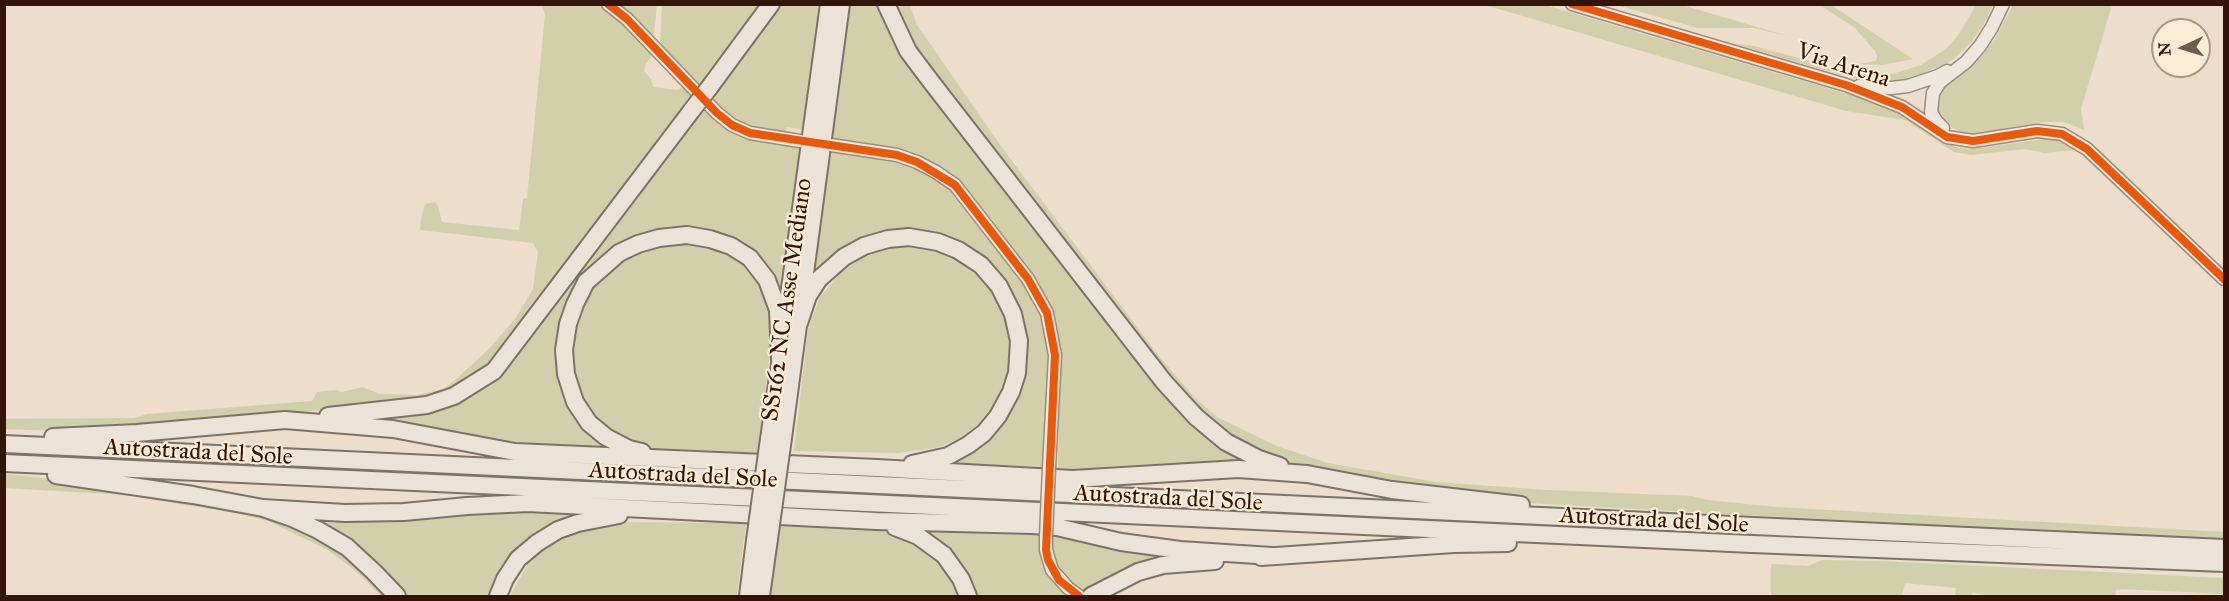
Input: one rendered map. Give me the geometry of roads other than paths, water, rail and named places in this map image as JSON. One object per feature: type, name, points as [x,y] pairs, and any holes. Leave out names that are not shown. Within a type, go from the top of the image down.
[{"type":"highway","points":[[4,439],[137,433],[285,420],[427,405],[454,396],[494,370],[771,4]]},
{"type":"highway","name":"SS162 NC Asse Mediano","points":[[776,439],[780,360],[829,4]]},
{"type":"highway","name":"SS162 NC Asse Mediano","points":[[755,593],[776,439],[799,323],[841,4]]},
{"type":"highway","points":[[886,4],[908,51],[1164,382],[1196,417],[1226,441],[1259,459],[1306,474]]},
{"type":"highway","points":[[681,460],[629,449],[606,437],[589,423],[575,402],[566,374],[564,350],[568,324],[586,282],[619,253],[659,237],[687,235],[731,246],[750,258],[767,280],[778,310],[780,360]]},
{"type":"highway","points":[[799,323],[808,296],[819,279],[844,257],[864,246],[888,239],[909,237],[928,240],[958,250],[981,265],[999,286],[1013,314],[1019,341],[1017,373],[1011,392],[998,416],[984,433],[948,456],[877,468]]},
{"type":"highway","points":[[285,420],[393,429],[515,452],[877,468],[1073,480],[1238,469],[1306,474],[1392,489],[1526,506],[1752,526]]},
{"type":"highway","name":"Autostrada del Sole","points":[[4,444],[2224,548]]},
{"type":"highway","points":[[4,465],[263,508],[345,513],[404,512],[528,503],[876,521],[1033,525],[1057,527],[1121,542],[1168,549],[1272,556]]},
{"type":"highway","name":"Autostrada del Sole","points":[[4,465],[2224,563]]},
{"type":"highway","points":[[263,508],[318,530],[346,547],[397,597]]},
{"type":"highway","points":[[498,597],[505,579],[518,559],[537,543],[558,530],[605,517],[656,510]]},
{"type":"highway","points":[[876,521],[906,530],[932,544],[953,566],[968,597]]},
{"type":"highway","points":[[1082,596],[1138,572],[1163,565],[1454,544],[1673,540]]},
{"type":"street","points":[[608,4],[627,19],[717,113],[732,125],[750,133],[800,141]]},
{"type":"street","name":"Via Arena","points":[[1572,4],[1846,85],[1902,107],[1947,137],[1981,140],[2037,131],[2051,132],[2070,138],[2087,149],[2224,279]]},
{"type":"street","name":"Via Arena","points":[[1962,140],[1936,121],[1931,112],[1931,99],[1940,82],[1966,62],[1976,51],[1992,27],[2003,4]]},
{"type":"street","name":"Via Arena","points":[[1846,85],[1891,88],[1908,86],[1938,76],[1976,51]]},
{"type":"street","points":[[831,145],[897,155],[917,162],[955,185],[1028,279],[1047,313],[1055,356],[1046,550],[1052,570],[1059,580],[1082,596]]}]
